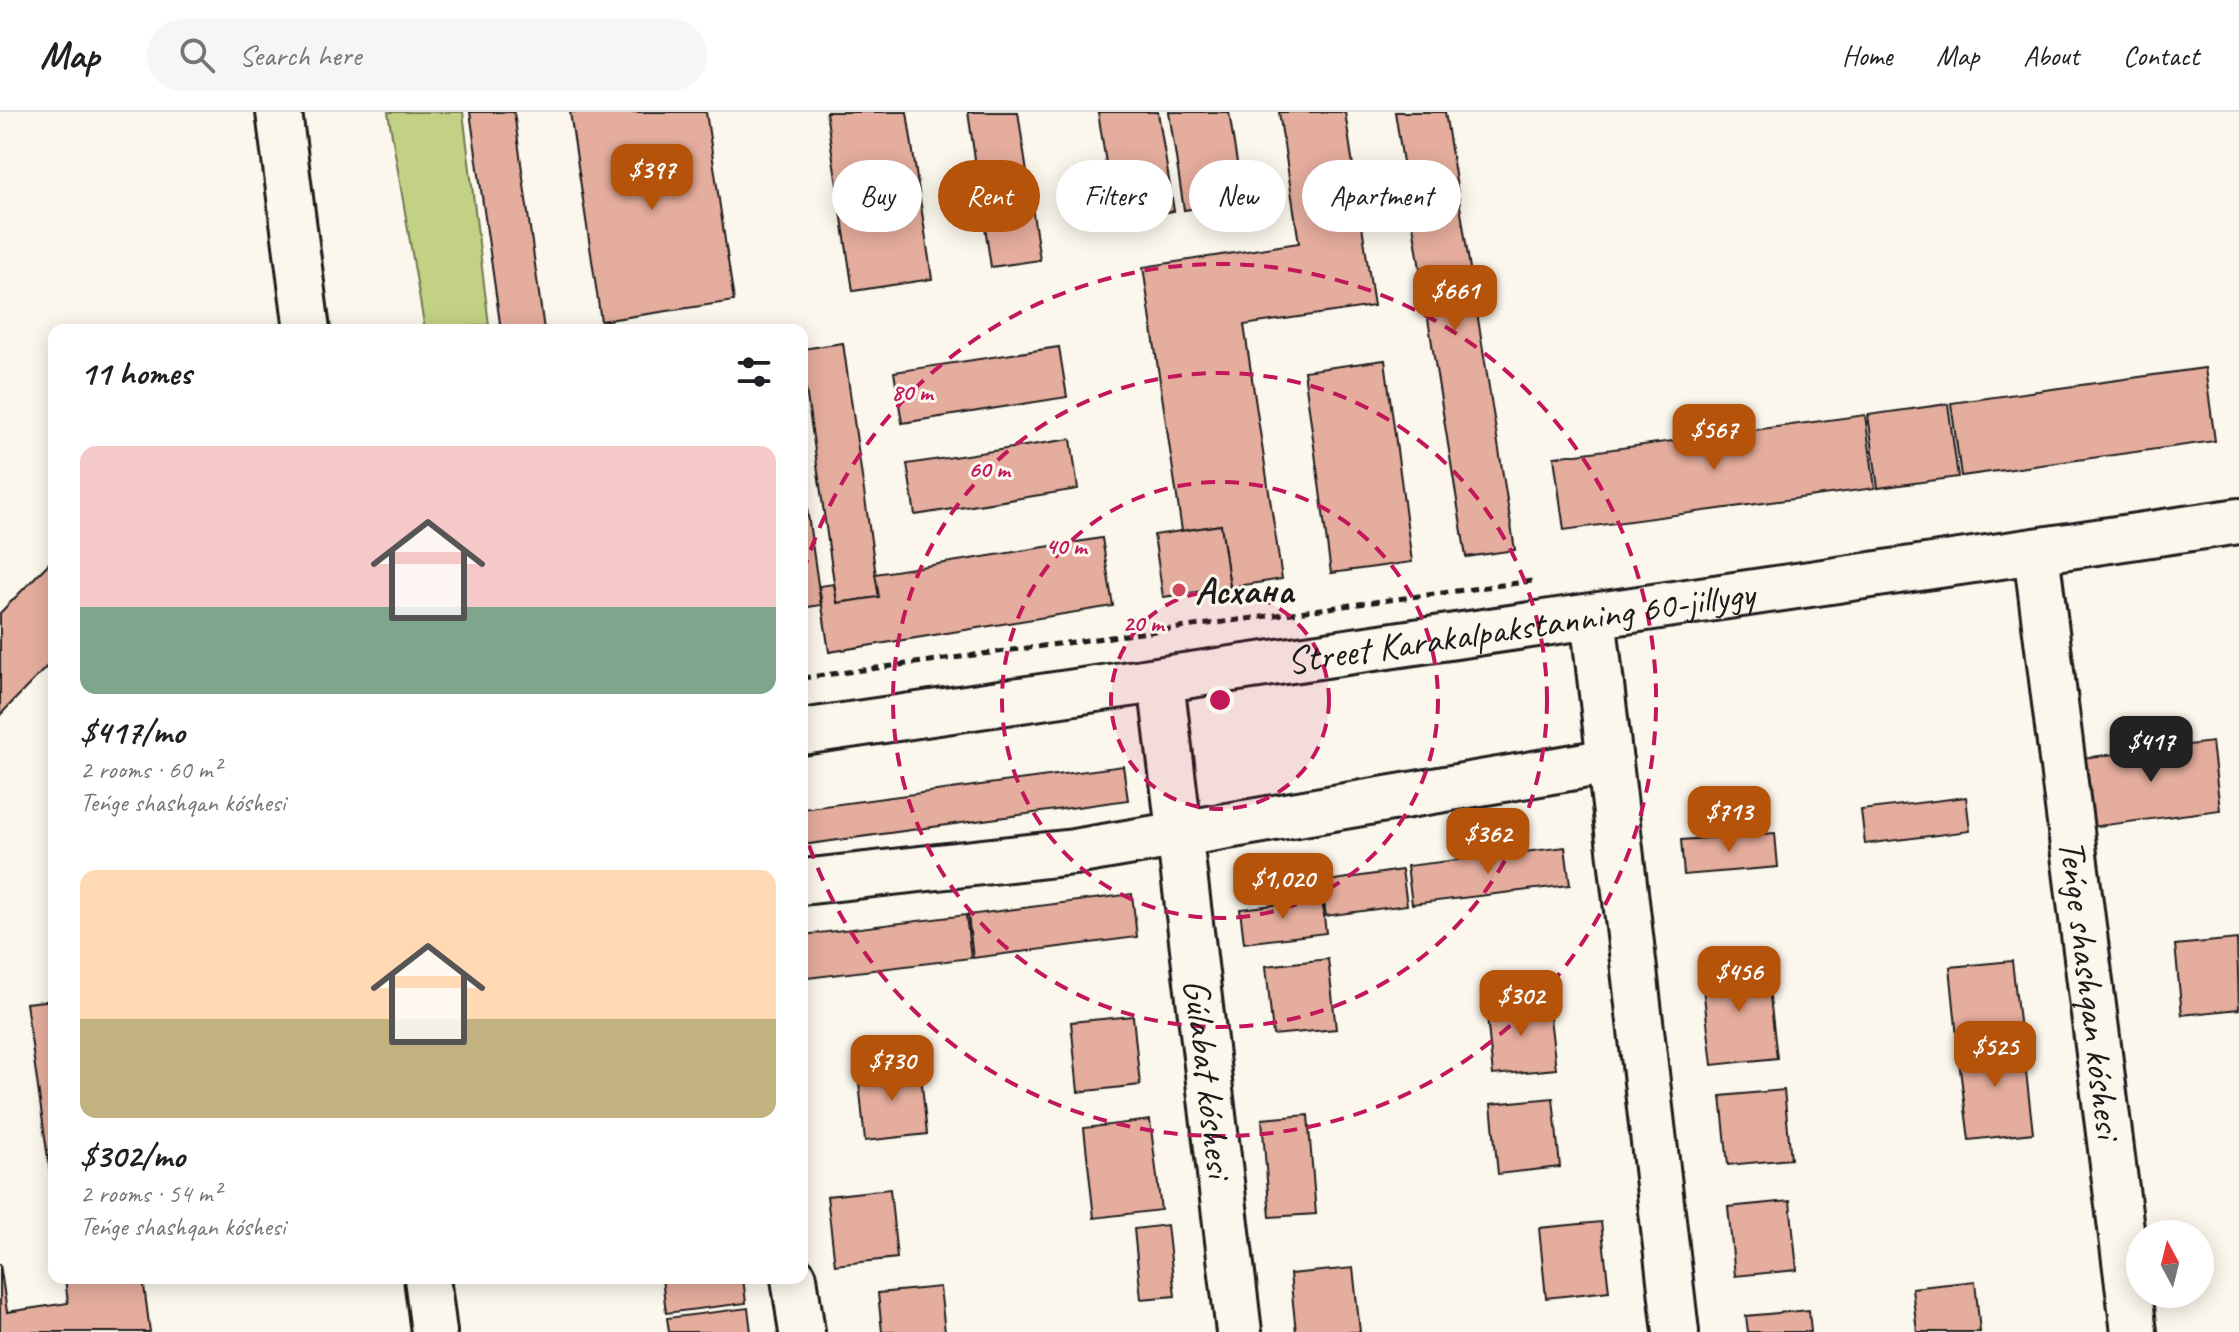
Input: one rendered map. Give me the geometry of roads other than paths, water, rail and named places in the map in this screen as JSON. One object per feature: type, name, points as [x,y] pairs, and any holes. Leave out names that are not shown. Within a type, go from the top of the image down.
[{"type":"street","points":[[279,112],[306,324]]},
{"type":"street","name":"Street Karakalpakstanning 60-jillygy","points":[[808,731],[2239,521]]},
{"type":"street","name":"Teńge shashqan kóshesi","points":[[2036,552],[2134,1332]]},
{"type":"street","points":[[1593,616],[1676,1332]]},
{"type":"street","name":"Gúlabat kóshesi","points":[[1161,681],[1239,1332]]},
{"type":"street","points":[[808,881],[1074,852],[1610,761]]},
{"type":"street","points":[[428,1284],[434,1332]]},
{"type":"street","points":[[795,1284],[802,1332]]},
{"type":"place","name":"Асхана","points":[[1179,590]]}]
